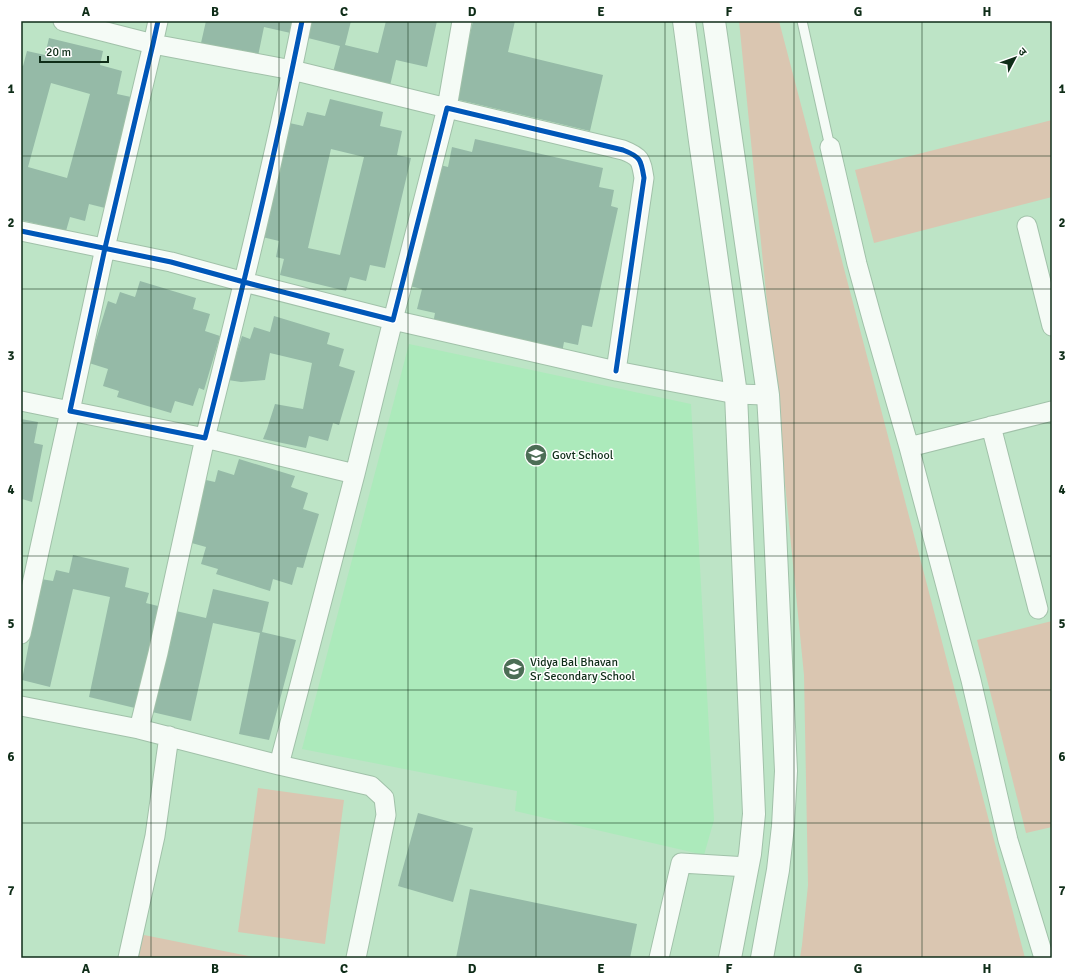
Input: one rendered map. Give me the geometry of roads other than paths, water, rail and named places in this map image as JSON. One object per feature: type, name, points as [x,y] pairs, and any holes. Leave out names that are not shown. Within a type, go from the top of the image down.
[{"type":"street","points":[[63,21],[153,44],[292,70],[635,154],[642,162],[644,178],[616,371]]},
{"type":"street","points":[[21,634],[105,248],[158,21]]},
{"type":"street","points":[[139,729],[158,653],[205,438],[244,282],[302,21]]},
{"type":"street","points":[[280,765],[447,108],[462,21]]},
{"type":"street","points":[[684,21],[736,394],[754,814],[748,867],[730,958]]},
{"type":"street","points":[[714,21],[768,395],[786,770],[783,826],[778,870],[762,958]]},
{"type":"street","points":[[830,147],[873,322],[909,447],[971,680],[1008,840],[1044,958]]},
{"type":"street","points":[[1027,226],[1052,326]]},
{"type":"street","points":[[21,231],[171,262],[393,320],[616,371],[736,394],[768,395]]},
{"type":"street","points":[[21,401],[205,438],[355,474]]},
{"type":"street","points":[[909,447],[1052,411]]},
{"type":"street","points":[[991,426],[1038,609]]},
{"type":"street","points":[[21,706],[139,729],[280,765],[371,786],[384,798],[386,815],[361,957]]},
{"type":"street","points":[[128,958],[155,836],[169,736]]},
{"type":"street","points":[[659,958],[681,863],[748,867]]},
{"type":"lane","points":[[802,21],[830,147]]},
{"type":"place","name":"Govt School","points":[[536,455]]},
{"type":"place","name":"Vidya Bal Bhavan Sr Secondary School","points":[[514,669]]}]
